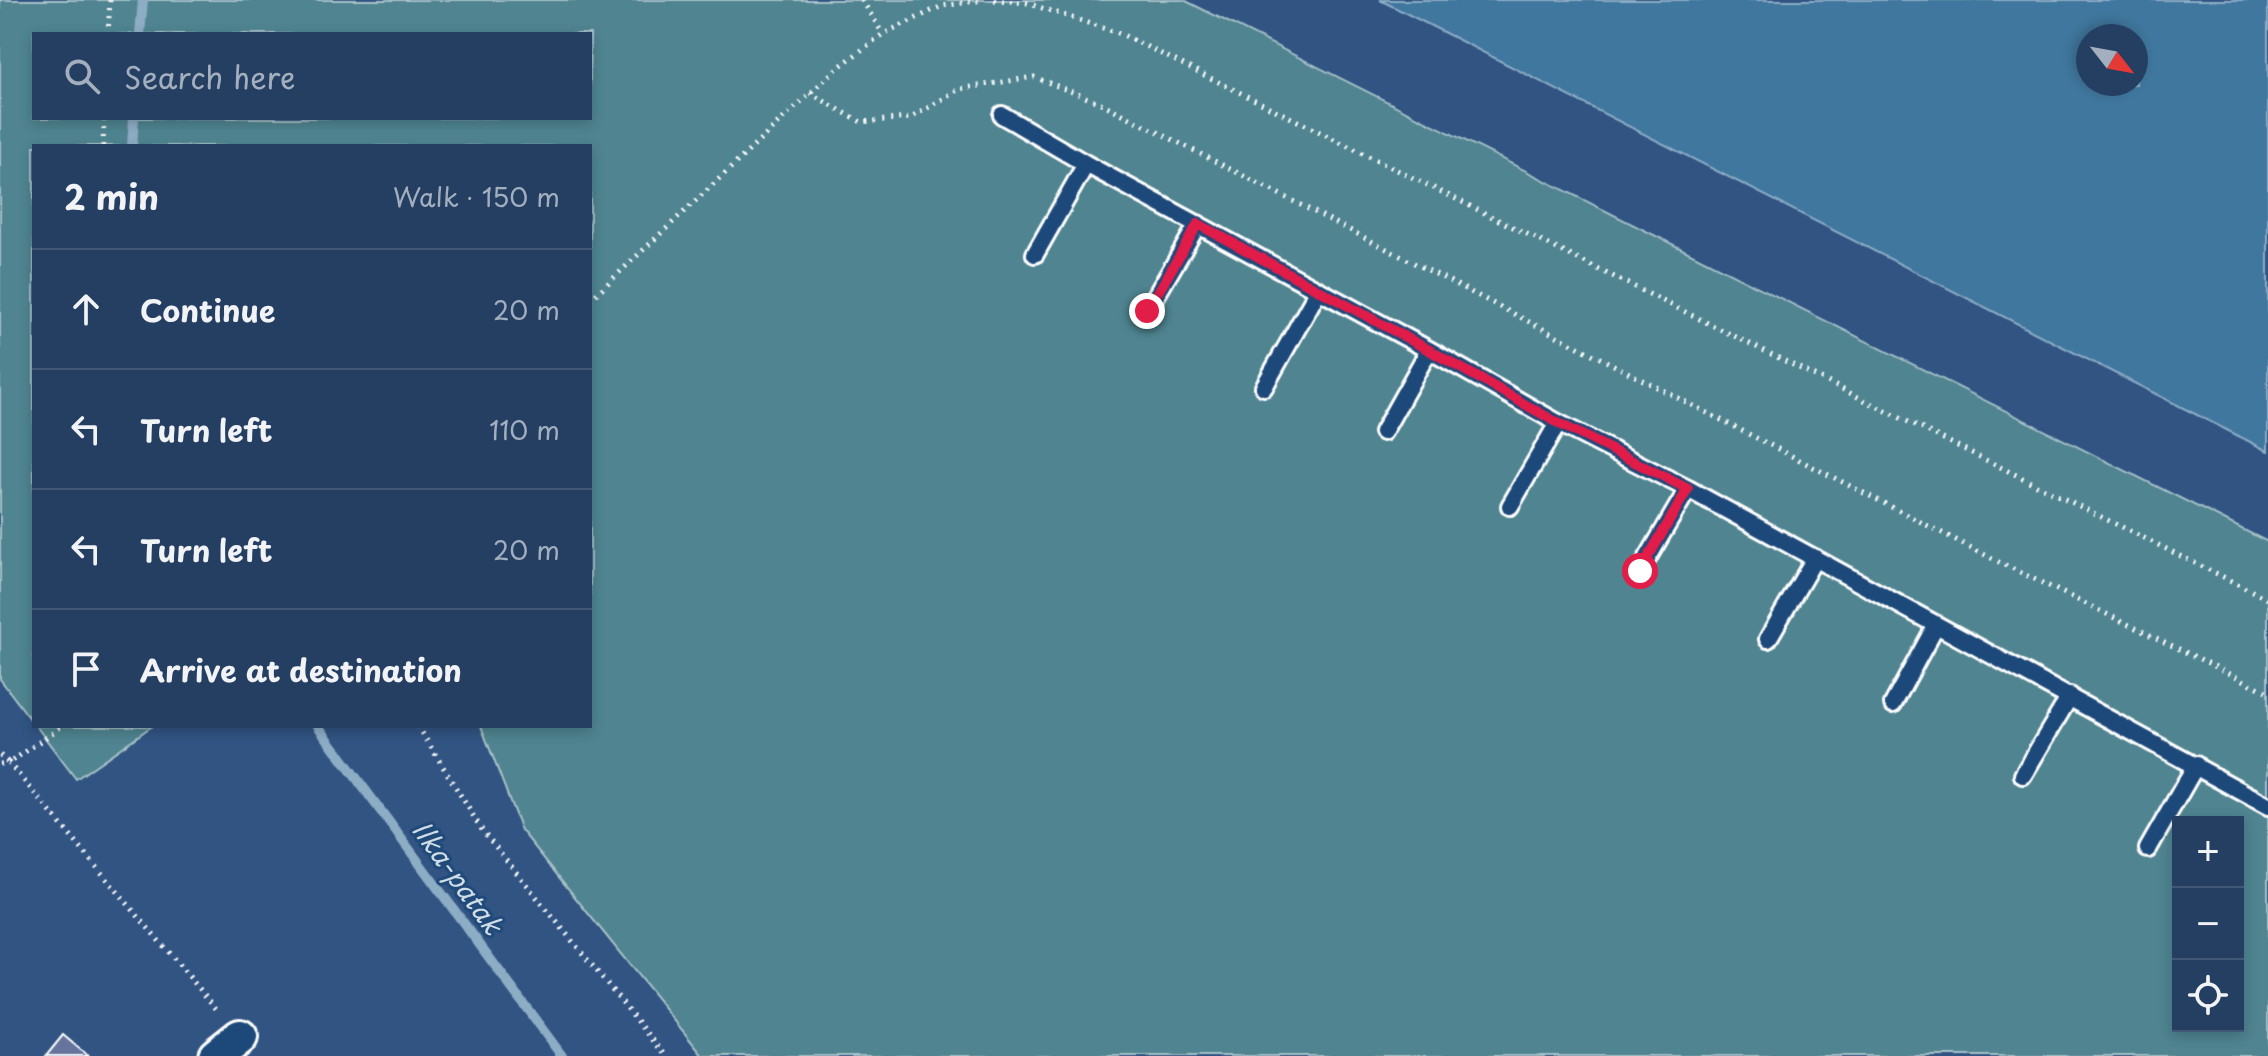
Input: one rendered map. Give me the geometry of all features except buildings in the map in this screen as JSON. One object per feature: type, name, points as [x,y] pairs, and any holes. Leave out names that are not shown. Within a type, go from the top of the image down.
[{"type":"lane","points":[[1002,115],[1558,423],[1688,489],[2268,806]]},
{"type":"lane","points":[[1035,254],[1086,164]]},
{"type":"lane","points":[[1147,311],[1198,224]]},
{"type":"lane","points":[[1264,387],[1318,291]]},
{"type":"lane","points":[[1383,432],[1429,350]]},
{"type":"lane","points":[[1510,506],[1558,423]]},
{"type":"lane","points":[[1640,571],[1688,489]]},
{"type":"lane","points":[[1768,639],[1815,558]]},
{"type":"lane","points":[[1893,704],[1936,625]]},
{"type":"lane","points":[[2023,775],[2070,696]]},
{"type":"lane","points":[[2148,849],[2196,765]]},
{"type":"path","points":[[108,32],[110,0]]},
{"type":"path","points":[[862,0],[883,34]]},
{"type":"path","points":[[592,298],[835,70],[883,34],[942,6],[983,0]]},
{"type":"path","points":[[994,0],[1027,3],[1121,34],[2268,599]]},
{"type":"path","points":[[810,93],[861,122],[911,118],[959,89],[1034,77],[1103,104],[1999,562],[2268,692]]},
{"type":"path","points":[[103,144],[104,120]]},
{"type":"path","points":[[0,764],[9,763],[59,728]]},
{"type":"path","points":[[419,728],[482,830],[666,1056]]},
{"type":"path","points":[[0,755],[228,1047]]},
{"type":"green space","points":[[0,0],[1184,0],[2268,542],[2268,1056],[703,1056],[521,830],[482,728],[592,728],[592,144],[32,144],[32,721],[0,679]]},
{"type":"green space","points":[[38,728],[149,728],[76,779]]},
{"type":"water","points":[[1380,0],[2268,0],[2268,451]]},
{"type":"waterway","name":"Ilka-patak","points":[[140,32],[143,0]]},
{"type":"waterway","name":"Ilka-patak","points":[[132,144],[134,120]]},
{"type":"waterway","name":"Ilka-patak","points":[[319,728],[562,1056]]},
{"type":"route","points":[[1147,311],[1198,224],[1558,423],[1688,489],[1640,571]]}]
